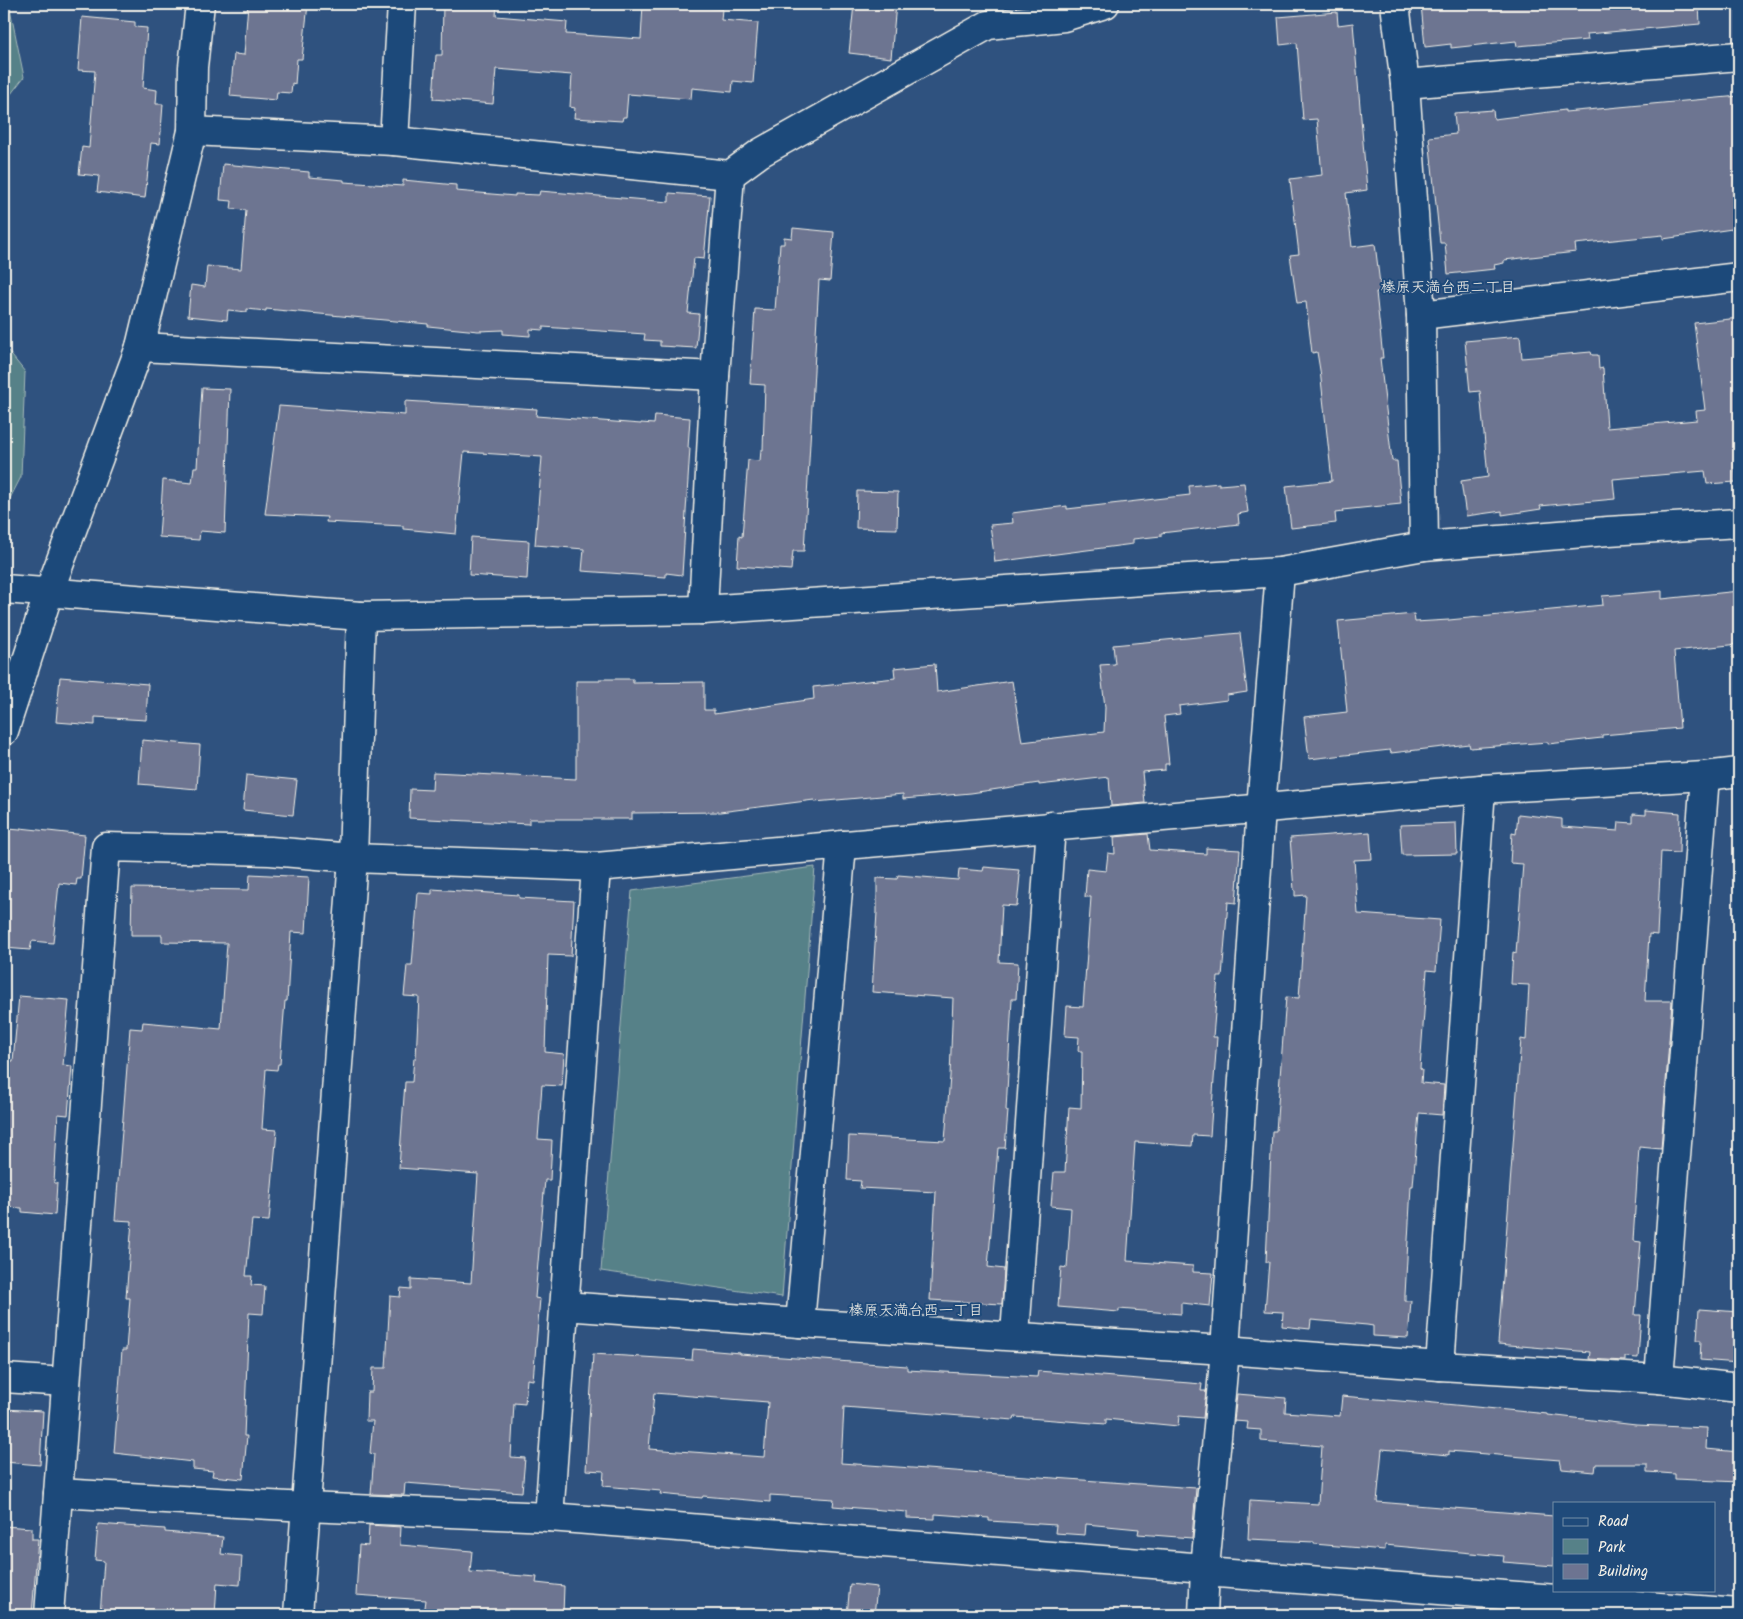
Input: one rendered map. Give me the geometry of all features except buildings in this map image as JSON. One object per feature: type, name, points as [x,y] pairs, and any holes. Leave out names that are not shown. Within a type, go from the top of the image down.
[{"type":"street","points":[[4,731],[49,592],[140,348],[192,131],[193,67],[200,4]]},
{"type":"street","points":[[394,141],[402,4]]},
{"type":"street","points":[[192,131],[394,141],[730,175],[760,153],[988,25],[1064,17],[1105,4]]},
{"type":"street","points":[[1395,4],[1405,84],[1421,314],[1424,546]]},
{"type":"street","points":[[1405,84],[1739,56]]},
{"type":"street","points":[[703,610],[715,376],[730,175]]},
{"type":"street","points":[[1421,314],[1739,277]]},
{"type":"street","points":[[140,348],[715,376]]},
{"type":"street","points":[[4,589],[361,616],[703,610],[1280,572],[1424,546],[1608,531],[1739,524]]},
{"type":"street","points":[[1203,1615],[1205,1570],[1225,1350],[1261,808],[1280,572]]},
{"type":"street","points":[[298,1615],[352,858],[361,616]]},
{"type":"street","points":[[49,1615],[106,847],[270,851],[352,858],[596,867],[1481,789],[1705,776],[1739,772]]},
{"type":"street","points":[[1659,1379],[1705,776]]},
{"type":"street","points":[[1440,1366],[1481,789]]},
{"type":"street","points":[[1015,1335],[1051,826]]},
{"type":"street","points":[[800,1323],[842,845]]},
{"type":"street","points":[[549,1516],[596,867]]},
{"type":"street","points":[[564,1306],[800,1323],[1015,1335],[1440,1366],[1659,1379],[1739,1388]]},
{"type":"street","points":[[4,1378],[66,1382]]},
{"type":"street","points":[[58,1493],[306,1507],[549,1516],[1739,1613]]},
{"type":"green space","points":[[4,4],[9,4],[24,77],[4,103]]},
{"type":"green space","points":[[4,346],[25,372],[21,477],[4,510]]},
{"type":"green space","points":[[815,867],[782,1297],[601,1271],[632,891]]},
{"type":"district","name":"榛原天満台西二丁目","points":[[1448,288]]},
{"type":"district","name":"榛原天満台西一丁目","points":[[916,1311]]}]
